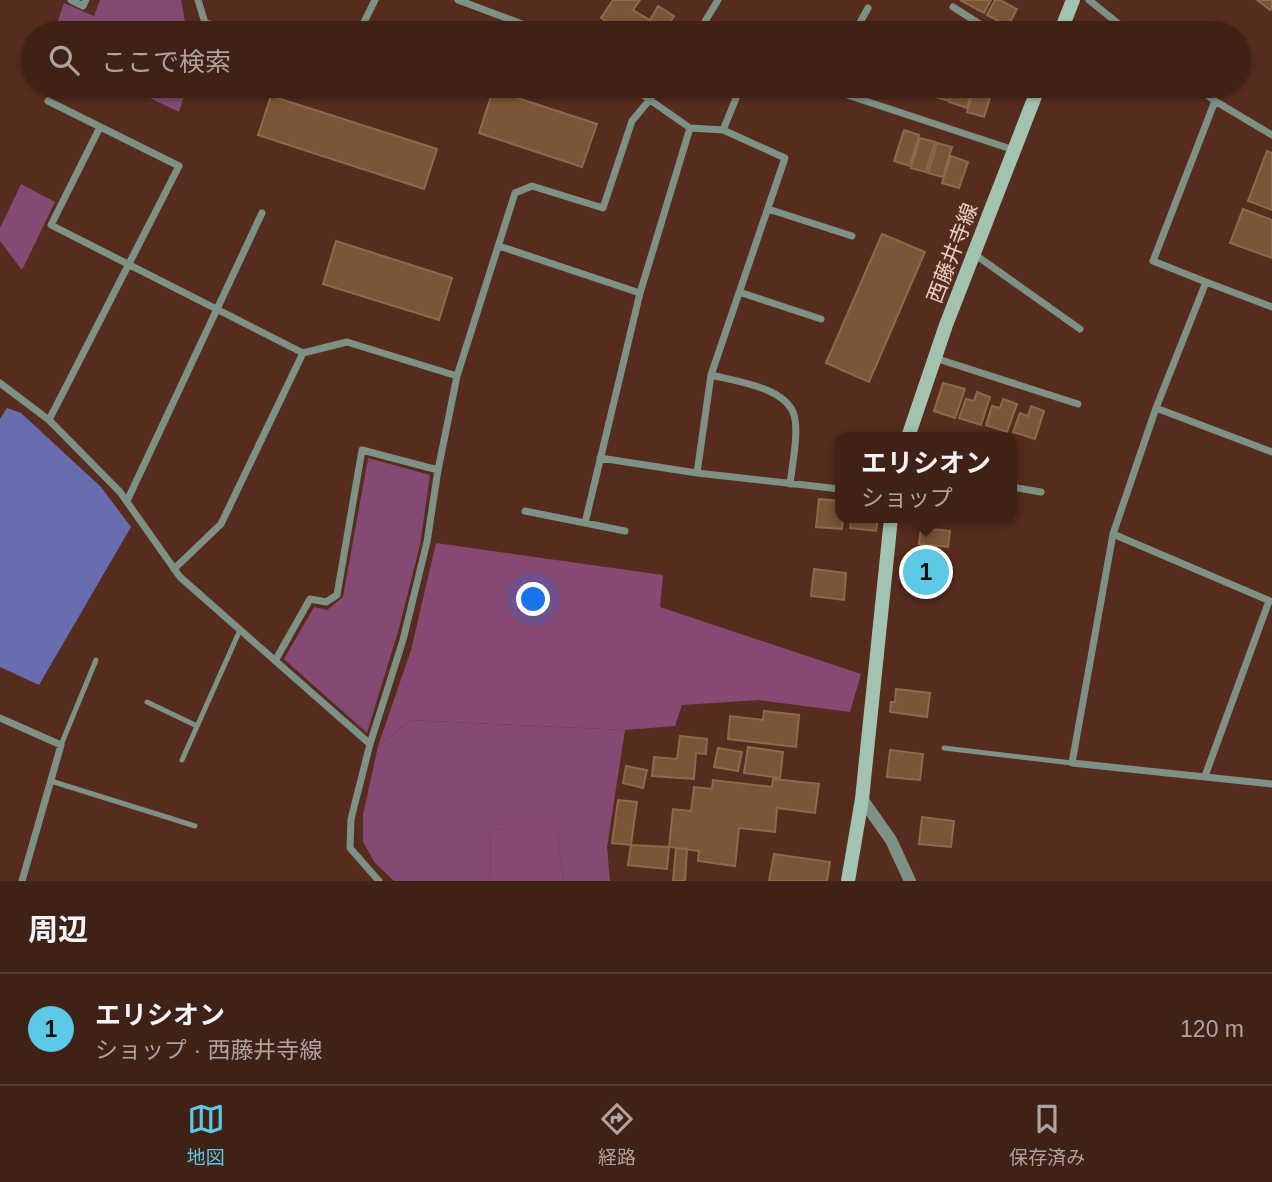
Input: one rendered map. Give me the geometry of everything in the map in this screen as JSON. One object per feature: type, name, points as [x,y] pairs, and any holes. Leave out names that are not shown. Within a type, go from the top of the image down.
[{"type":"main road","points":[[1065,21],[1073,0]]},
{"type":"main road","name":"西藤井寺線","points":[[910,432],[935,358],[1034,98]]},
{"type":"main road","points":[[848,881],[862,799],[890,523]]},
{"type":"street","points":[[71,0],[83,6],[86,0]]},
{"type":"street","points":[[198,0],[204,21]]},
{"type":"street","points":[[364,21],[374,0]]},
{"type":"street","points":[[458,0],[514,21]]},
{"type":"street","points":[[705,21],[718,0]]},
{"type":"street","points":[[1089,0],[1115,21]]},
{"type":"street","points":[[953,6],[976,21]]},
{"type":"street","points":[[861,21],[868,8]]},
{"type":"street","points":[[723,130],[736,98]]},
{"type":"street","points":[[860,98],[1014,150]]},
{"type":"street","points":[[1211,98],[1272,135]]},
{"type":"street","points":[[379,881],[350,848],[351,819],[370,744],[403,640],[427,542],[457,376],[515,193],[532,186],[603,208],[632,121],[651,99],[690,128],[723,130],[785,158],[711,375],[697,473]]},
{"type":"street","points":[[48,101],[179,166],[49,420]]},
{"type":"street","points":[[1215,101],[1153,261],[1272,307]]},
{"type":"street","points":[[100,127],[51,225],[303,353],[347,342],[457,376]]},
{"type":"street","points":[[585,523],[640,293],[690,128]]},
{"type":"street","points":[[768,209],[852,236]]},
{"type":"street","points":[[127,501],[219,310],[262,213]]},
{"type":"street","points":[[499,246],[640,293]]},
{"type":"street","points":[[974,254],[1080,329]]},
{"type":"street","points":[[1206,282],[1156,408],[1113,534],[1072,763],[1272,784]]},
{"type":"street","points":[[739,292],[821,318]]},
{"type":"street","points":[[174,569],[221,524],[303,353]]},
{"type":"street","points":[[935,358],[1078,404]]},
{"type":"street","points":[[711,375],[775,392],[793,412],[795,428],[790,484]]},
{"type":"street","points":[[0,383],[49,420],[127,501],[180,577],[370,744]]},
{"type":"street","points":[[1156,408],[1272,452]]},
{"type":"street","points":[[275,661],[310,599],[326,602],[337,595],[362,450],[438,470]]},
{"type":"street","points":[[600,458],[697,473],[835,488]]},
{"type":"street","points":[[1017,488],[1041,492]]},
{"type":"street","points":[[525,511],[625,531]]},
{"type":"street","points":[[1113,534],[1270,601],[1205,776]]},
{"type":"street","points":[[0,718],[61,746],[23,881]]},
{"type":"street","points":[[862,799],[891,840],[910,881]]},
{"type":"lane","points":[[182,760],[240,630]]},
{"type":"lane","points":[[61,746],[96,660]]},
{"type":"lane","points":[[147,702],[197,726]]},
{"type":"lane","points":[[944,748],[1072,763]]},
{"type":"lane","points":[[51,781],[195,826]]},
{"type":"shaded area","points":[[100,0],[181,0],[185,21],[58,21],[64,3],[94,16]]},
{"type":"shaded area","points":[[150,98],[183,98],[179,112]]},
{"type":"shaded area","points":[[21,184],[55,202],[22,270],[0,241],[0,228]]},
{"type":"shaded area","points":[[368,458],[430,475],[420,545],[399,628],[367,733],[284,659],[314,607],[327,610],[343,597]]},
{"type":"shaded area","points":[[436,543],[663,575],[660,607],[861,674],[850,712],[759,700],[682,705],[675,726],[625,730],[410,720],[378,746],[411,650]]},
{"type":"shaded area","points":[[410,720],[625,730],[607,847],[610,881],[563,881],[557,828],[490,830],[491,881],[394,881],[375,863],[363,842],[363,815],[378,746]]},
{"type":"shaded area","points":[[557,827],[563,881],[491,881],[490,830]]},
{"type":"water","points":[[7,408],[21,413],[101,487],[131,527],[39,685],[0,667],[0,419]]},
{"type":"building","points":[[613,0],[640,0],[633,10],[650,20],[658,6],[674,16],[671,21],[606,21],[601,18]]},
{"type":"building","points":[[960,0],[991,0],[984,13]]},
{"type":"building","points":[[995,0],[1017,9],[1011,21],[998,21],[987,15]]},
{"type":"building","points":[[1257,0],[1272,0],[1272,8],[1270,10]]},
{"type":"building","points":[[270,98],[277,98],[437,149],[424,189],[258,135]]},
{"type":"building","points":[[490,98],[517,98],[597,124],[582,167],[479,133]]},
{"type":"building","points":[[950,98],[970,98],[967,108],[949,102]]},
{"type":"building","points":[[971,98],[990,98],[984,117],[967,112]]},
{"type":"building","points":[[904,130],[919,135],[910,166],[894,161]]},
{"type":"building","points":[[920,138],[935,142],[926,172],[911,168]]},
{"type":"building","points":[[937,143],[952,147],[943,177],[928,173]]},
{"type":"building","points":[[1267,151],[1272,153],[1272,210],[1248,201]]},
{"type":"building","points":[[951,156],[968,162],[959,188],[942,183]]},
{"type":"building","points":[[1243,209],[1272,220],[1272,258],[1230,243]]},
{"type":"building","points":[[882,234],[925,252],[869,382],[826,363]]},
{"type":"building","points":[[336,241],[452,278],[439,320],[323,284]]},
{"type":"building","points":[[943,383],[965,389],[955,418],[934,411]]},
{"type":"building","points":[[977,392],[990,397],[981,425],[959,418],[966,399],[974,401]]},
{"type":"building","points":[[1003,399],[1017,404],[1007,432],[986,425],[992,406],[1000,408]]},
{"type":"building","points":[[1031,406],[1044,411],[1035,439],[1013,432],[1020,413],[1028,416]]},
{"type":"building","points":[[819,499],[835,501],[835,523],[843,523],[842,529],[816,527]]},
{"type":"building","points":[[850,523],[877,523],[876,531],[850,528]]},
{"type":"building","points":[[921,528],[950,531],[948,547],[919,544]]},
{"type":"building","points":[[917,564],[947,567],[945,583],[915,580]]},
{"type":"building","points":[[814,569],[846,573],[844,600],[811,596]]},
{"type":"building","points":[[896,689],[930,693],[927,717],[890,712],[891,702],[895,702]]},
{"type":"building","points":[[764,711],[799,715],[796,747],[728,739],[730,716],[763,720]]},
{"type":"building","points":[[680,736],[707,739],[706,754],[696,753],[694,779],[652,776],[654,757],[677,759]]},
{"type":"building","points":[[748,747],[783,752],[780,778],[744,773]]},
{"type":"building","points":[[718,748],[742,752],[738,771],[714,767]]},
{"type":"building","points":[[890,750],[923,754],[920,780],[887,777]]},
{"type":"building","points":[[626,766],[647,770],[643,788],[623,783]]},
{"type":"building","points":[[773,779],[819,784],[815,813],[777,808],[775,832],[739,828],[735,866],[698,861],[699,851],[669,847],[673,809],[691,811],[694,787],[712,789],[713,780],[772,787]]},
{"type":"building","points":[[618,800],[637,802],[631,845],[612,843]]},
{"type":"building","points":[[922,817],[954,821],[951,847],[919,844]]},
{"type":"building","points":[[631,845],[669,847],[667,869],[628,865]]},
{"type":"building","points":[[676,848],[687,849],[685,881],[673,881]]},
{"type":"building","points":[[774,854],[830,862],[827,881],[769,881]]},
{"type":"place","name":"エリシオン","points":[[926,572]]}]
